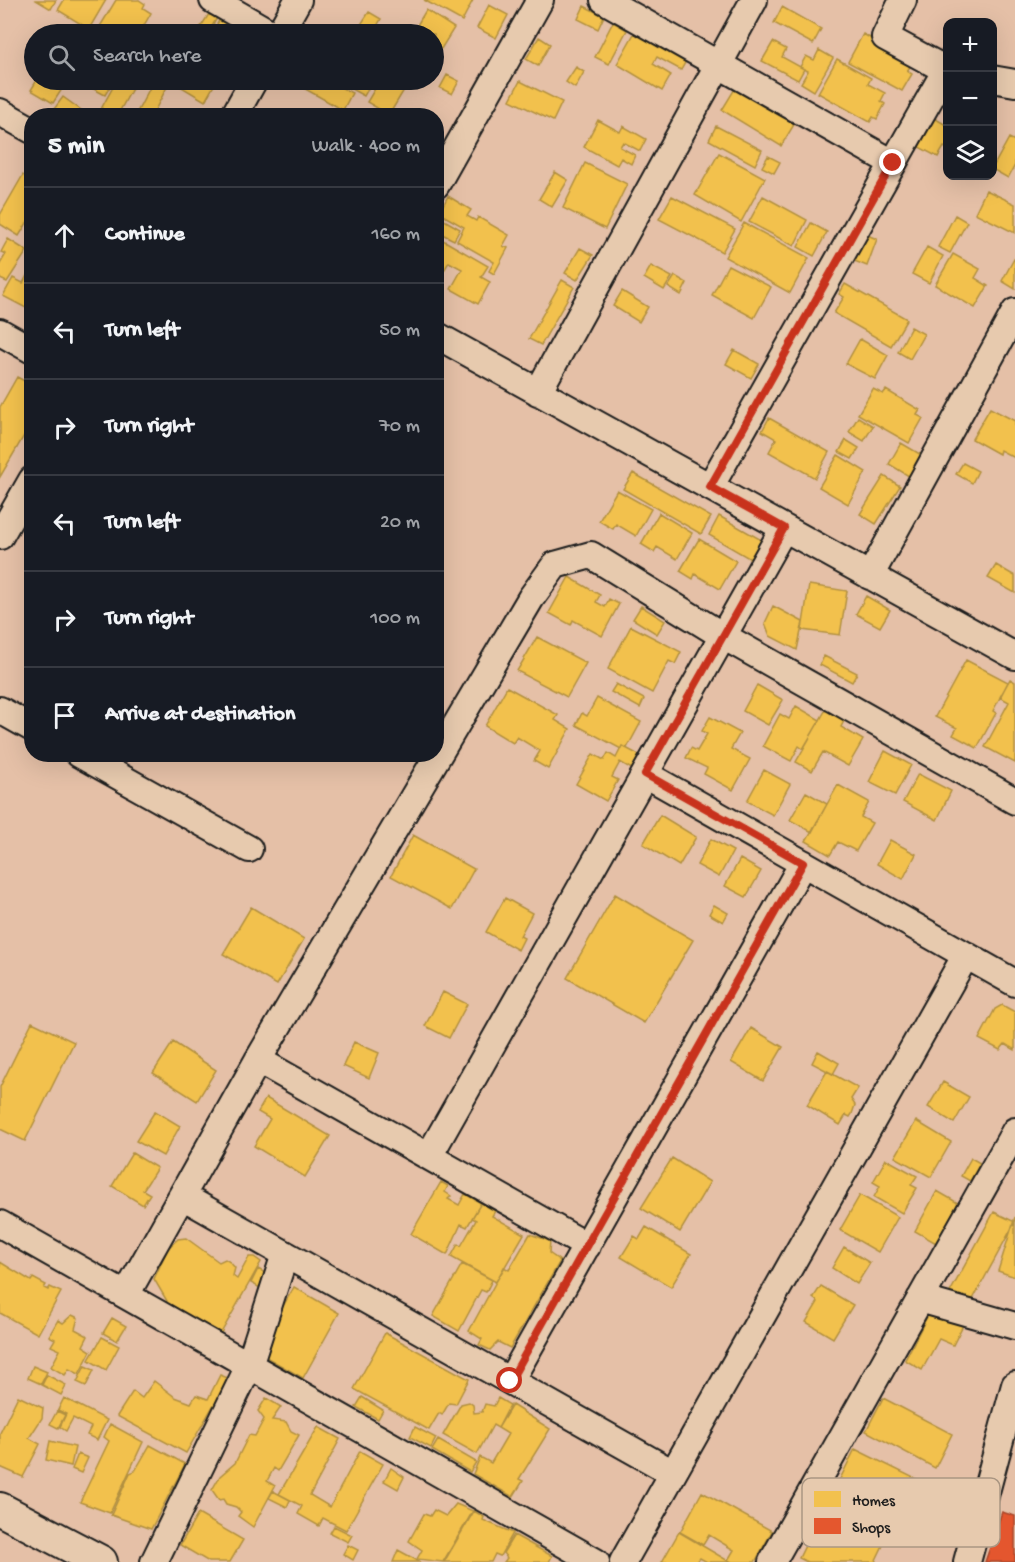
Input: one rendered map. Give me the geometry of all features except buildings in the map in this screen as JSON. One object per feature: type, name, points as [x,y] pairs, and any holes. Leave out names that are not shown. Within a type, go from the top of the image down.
[{"type":"street","points":[[213,0],[255,24]]},
{"type":"street","points":[[285,24],[298,0]]},
{"type":"street","points":[[444,171],[540,0]]},
{"type":"street","points":[[604,0],[893,163]]},
{"type":"street","points":[[538,392],[754,0]]},
{"type":"street","points":[[903,0],[885,36],[943,68]]},
{"type":"street","points":[[710,487],[946,72]]},
{"type":"street","points":[[997,80],[1015,83]]},
{"type":"street","points":[[238,108],[248,90]]},
{"type":"street","points":[[0,112],[24,126]]},
{"type":"street","points":[[870,576],[1015,312]]},
{"type":"street","points":[[0,332],[24,346]]},
{"type":"street","points":[[444,339],[1015,656]]},
{"type":"street","points":[[0,536],[24,494]]},
{"type":"street","points":[[429,1156],[784,528]]},
{"type":"street","points":[[444,745],[525,608],[555,565],[591,555],[723,636],[1015,801]]},
{"type":"street","points":[[0,710],[24,724]]},
{"type":"street","points":[[93,762],[249,849]]},
{"type":"street","points":[[126,1295],[258,1060],[434,762]]},
{"type":"street","points":[[645,774],[1015,983]]},
{"type":"street","points":[[510,1381],[803,863]]},
{"type":"street","points":[[623,1562],[966,956]]},
{"type":"street","points":[[258,1060],[587,1246]]},
{"type":"street","points":[[819,1478],[1015,1132]]},
{"type":"street","points":[[182,1196],[674,1473]]},
{"type":"street","points":[[0,1224],[596,1562]]},
{"type":"street","points":[[154,1562],[249,1366],[285,1254]]},
{"type":"street","points":[[920,1299],[1015,1326]]},
{"type":"street","points":[[990,1478],[1015,1385]]},
{"type":"street","points":[[0,1509],[101,1562]]},
{"type":"street","points":[[772,1562],[802,1509]]},
{"type":"street","points":[[967,1562],[971,1547]]},
{"type":"route","points":[[510,1381],[803,863],[645,774],[784,528],[710,487],[893,163]]}]
